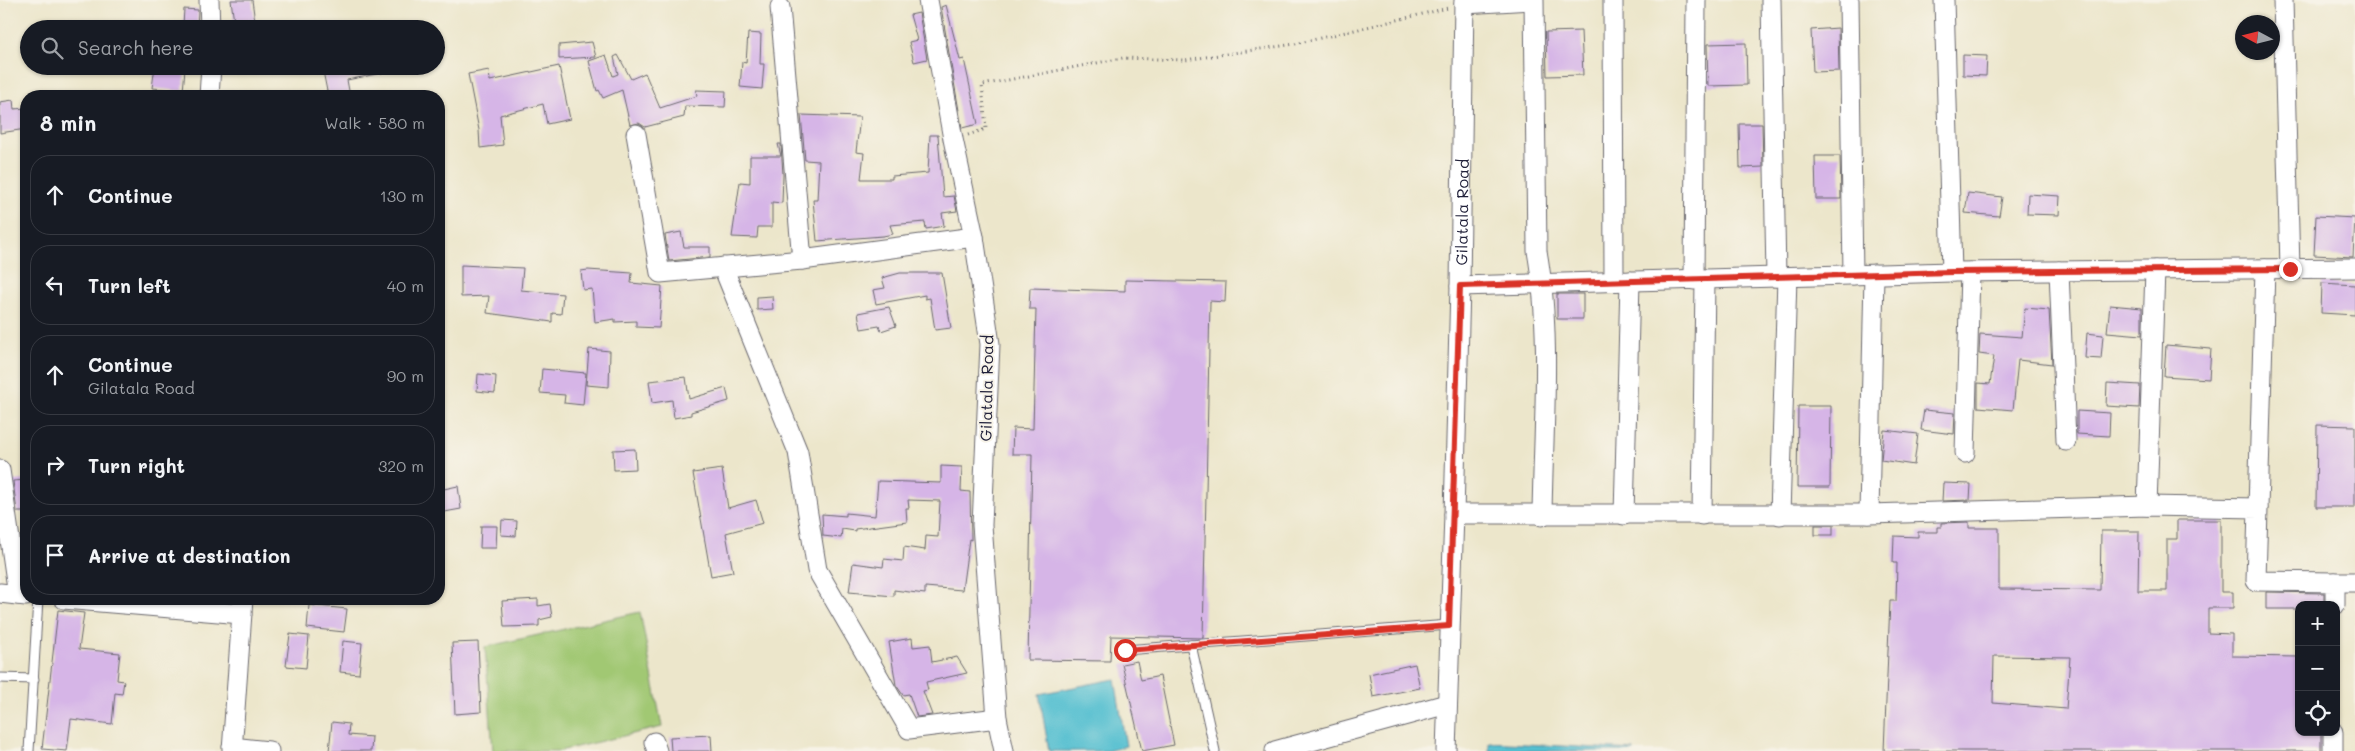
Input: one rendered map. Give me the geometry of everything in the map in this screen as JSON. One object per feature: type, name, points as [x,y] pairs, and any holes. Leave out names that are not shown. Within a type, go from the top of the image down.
[{"type":"street","points":[[209,0],[210,20]]},
{"type":"street","name":"Gilatala Road","points":[[928,0],[953,139],[974,237],[990,344],[982,525],[997,718],[1004,751]]},
{"type":"street","points":[[1464,2],[1533,0],[1537,251],[1543,284],[1542,516]]},
{"type":"street","points":[[1614,0],[1622,280],[1624,515]]},
{"type":"street","points":[[1696,0],[1702,515]]},
{"type":"street","points":[[1771,0],[1781,277],[1780,514]]},
{"type":"street","points":[[1849,0],[1853,275]]},
{"type":"street","points":[[1944,0],[1961,272],[1965,453]]},
{"type":"street","points":[[2283,0],[2290,269]]},
{"type":"street","name":"Gilatala Road","points":[[1446,751],[1460,286],[1464,2]]},
{"type":"street","points":[[780,7],[802,260]]},
{"type":"street","points":[[209,90],[210,75]]},
{"type":"street","points":[[636,134],[660,273],[802,260],[974,237]]},
{"type":"street","points":[[723,267],[798,452],[817,570],[909,729],[997,718]]},
{"type":"street","points":[[1460,286],[1961,272],[2355,268]]},
{"type":"street","points":[[2265,269],[2256,581],[2355,582]]},
{"type":"street","points":[[2146,506],[2155,270]]},
{"type":"street","points":[[2059,271],[2066,441]]},
{"type":"street","points":[[1870,514],[1874,274]]},
{"type":"street","points":[[0,470],[15,595]]},
{"type":"street","points":[[1454,514],[1542,516],[1870,514],[2146,506],[2258,508]]},
{"type":"street","points":[[2335,582],[2335,601]]},
{"type":"street","points":[[217,605],[243,606],[232,749],[269,751]]},
{"type":"street","points":[[1275,751],[1447,704]]},
{"type":"street","points":[[2332,751],[2333,736]]},
{"type":"lane","points":[[29,751],[38,605]]},
{"type":"lane","points":[[1125,650],[1449,626]]},
{"type":"lane","points":[[1191,645],[1215,751]]},
{"type":"lane","points":[[0,678],[34,679]]},
{"type":"path","points":[[953,139],[986,129],[982,86],[1123,58],[1185,60],[1295,44],[1464,2]]},
{"type":"green space","points":[[640,612],[662,727],[559,751],[493,751],[485,647]]},
{"type":"water","points":[[1115,679],[1126,746],[1107,751],[1049,751],[1039,694]]},
{"type":"water","points":[[1489,742],[1634,750],[1634,751],[1489,751]]},
{"type":"building","points":[[231,0],[252,0],[255,20],[234,20]]},
{"type":"building","points":[[946,5],[960,60],[964,59],[978,124],[962,128],[941,7]]},
{"type":"building","points":[[184,9],[198,10],[197,20],[183,20]]},
{"type":"building","points":[[919,13],[927,59],[914,62],[909,42],[917,40],[910,15]]},
{"type":"building","points":[[1838,28],[1839,71],[1813,72],[1811,30]]},
{"type":"building","points":[[1581,31],[1583,75],[1547,76],[1546,32]]},
{"type":"building","points":[[748,33],[761,34],[760,64],[764,64],[762,89],[740,87],[742,62],[746,63]]},
{"type":"building","points":[[592,42],[596,57],[559,59],[559,45]]},
{"type":"building","points":[[1746,43],[1747,85],[1708,86],[1707,44]]},
{"type":"building","points":[[606,55],[613,76],[618,74],[614,57],[618,55],[631,79],[645,73],[660,108],[697,96],[696,90],[726,91],[725,107],[685,106],[684,117],[645,127],[639,123],[630,125],[622,90],[603,98],[599,90],[597,91],[589,61]]},
{"type":"building","points":[[1963,55],[1987,56],[1986,76],[1963,75]]},
{"type":"building","points":[[559,66],[570,119],[547,124],[543,104],[500,115],[503,145],[480,148],[479,130],[468,74],[489,70],[490,81]]},
{"type":"building","points":[[154,75],[184,75],[183,90],[152,88]]},
{"type":"building","points":[[324,75],[372,75],[347,80],[349,90],[327,90]]},
{"type":"building","points":[[13,100],[14,109],[20,108],[20,130],[0,133],[0,102]]},
{"type":"building","points":[[801,115],[860,117],[856,152],[864,153],[861,179],[892,179],[892,176],[928,173],[930,135],[938,135],[943,197],[954,196],[957,211],[942,213],[944,226],[926,229],[925,222],[890,225],[893,234],[817,241],[813,200],[817,200],[819,161],[805,160]]},
{"type":"building","points":[[1739,124],[1762,124],[1763,167],[1740,168]]},
{"type":"building","points":[[778,144],[781,144],[782,203],[772,202],[772,227],[758,227],[757,238],[732,237],[740,182],[750,183],[750,156],[781,156]]},
{"type":"building","points":[[1815,156],[1840,156],[1841,199],[1816,199]]},
{"type":"building","points":[[1968,193],[2002,197],[1999,216],[1965,213]]},
{"type":"building","points":[[2028,194],[2060,196],[2059,215],[2027,214]]},
{"type":"building","points":[[2316,216],[2355,218],[2353,257],[2314,255]]},
{"type":"building","points":[[681,232],[684,247],[710,247],[710,257],[669,261],[665,235]]},
{"type":"building","points":[[461,265],[523,268],[521,290],[563,294],[561,314],[552,313],[552,322],[487,313],[489,296],[461,297]]},
{"type":"building","points":[[581,271],[632,273],[631,283],[662,286],[659,328],[636,327],[636,321],[615,322],[615,319],[595,322],[592,289],[583,290]]},
{"type":"building","points":[[900,273],[942,273],[951,328],[935,330],[930,298],[925,299],[925,295],[876,304],[873,290],[885,288],[882,278]]},
{"type":"building","points":[[1125,280],[1226,282],[1225,302],[1210,301],[1203,638],[1111,636],[1110,661],[1028,660],[1032,454],[1012,454],[1013,428],[1033,429],[1036,309],[1029,309],[1030,288],[1125,291]]},
{"type":"building","points":[[2322,283],[2355,285],[2355,315],[2321,313]]},
{"type":"building","points":[[1557,294],[1583,294],[1583,319],[1557,319]]},
{"type":"building","points":[[772,296],[773,309],[757,310],[757,297]]},
{"type":"building","points":[[2110,305],[2142,308],[2142,335],[2107,332]]},
{"type":"building","points":[[889,307],[896,326],[881,331],[879,326],[861,329],[858,313]]},
{"type":"building","points":[[2025,308],[2049,310],[2052,364],[2018,360],[2013,410],[1978,407],[1978,383],[1990,384],[1994,356],[1979,354],[1980,334],[2022,337]]},
{"type":"building","points":[[2087,333],[2103,335],[2101,359],[2085,358]]},
{"type":"building","points":[[2166,345],[2211,349],[2209,379],[2164,376]]},
{"type":"building","points":[[589,349],[610,351],[609,387],[586,385]]},
{"type":"building","points":[[542,369],[586,373],[583,405],[564,403],[565,395],[540,393]]},
{"type":"building","points":[[478,374],[496,376],[495,393],[477,391]]},
{"type":"building","points":[[686,377],[689,399],[726,388],[729,401],[691,412],[691,415],[674,418],[672,400],[652,403],[649,381]]},
{"type":"building","points":[[2107,383],[2140,385],[2139,408],[2106,406]]},
{"type":"building","points":[[1798,406],[1831,406],[1830,487],[1797,487]]},
{"type":"building","points":[[1924,410],[1955,413],[1954,434],[1921,430]]},
{"type":"building","points":[[2077,411],[2110,413],[2109,436],[2077,434]]},
{"type":"building","points":[[2317,425],[2355,426],[2355,507],[2316,507]]},
{"type":"building","points":[[1884,430],[1918,434],[1914,465],[1881,460]]},
{"type":"building","points":[[635,449],[636,469],[614,470],[613,450]]},
{"type":"building","points":[[941,466],[962,467],[961,491],[970,492],[971,540],[969,539],[962,590],[925,587],[925,594],[894,590],[894,596],[849,592],[853,563],[883,567],[884,559],[903,561],[904,547],[925,550],[926,536],[938,537],[940,501],[908,500],[909,508],[906,508],[907,522],[855,529],[855,531],[842,529],[841,538],[823,536],[822,514],[846,516],[846,513],[875,516],[878,481],[941,483]]},
{"type":"building","points":[[722,469],[728,508],[756,500],[763,523],[726,533],[733,572],[711,576],[693,473]]},
{"type":"building","points":[[20,480],[20,512],[17,512],[13,481]]},
{"type":"building","points":[[1943,483],[1971,484],[1970,500],[1942,501]]},
{"type":"building","points":[[458,486],[461,509],[445,512],[445,489]]},
{"type":"building","points":[[502,520],[517,521],[516,536],[501,535]]},
{"type":"building","points":[[2177,520],[2221,520],[2221,592],[2233,592],[2233,608],[2208,608],[2208,633],[2232,634],[2232,656],[2295,657],[2295,736],[2321,736],[2321,751],[1884,751],[1890,601],[1896,601],[1897,563],[1893,563],[1894,536],[1918,537],[1918,532],[1937,532],[1937,527],[1941,527],[1941,523],[1969,522],[1969,528],[1999,528],[1999,589],[2100,590],[2101,531],[2139,531],[2138,591],[2167,591],[2167,539],[2177,539]],"holes":[[[1994,656],[2070,657],[2066,709],[1993,703]]]},
{"type":"building","points":[[1815,525],[1833,525],[1833,535],[1815,535]]},
{"type":"building","points":[[481,526],[497,526],[496,548],[480,548]]},
{"type":"building","points":[[2266,592],[2324,593],[2324,601],[2295,601],[2295,609],[2266,609]]},
{"type":"building","points":[[538,599],[538,606],[550,604],[552,617],[539,620],[539,626],[504,627],[502,601]]},
{"type":"building","points":[[309,605],[347,609],[344,632],[307,628]]},
{"type":"building","points":[[58,610],[84,613],[79,649],[120,653],[117,680],[124,681],[122,694],[115,693],[112,724],[71,719],[67,751],[42,749]]},
{"type":"building","points":[[290,634],[309,636],[306,668],[286,666]]},
{"type":"building","points":[[912,638],[913,647],[930,645],[932,662],[957,657],[967,673],[926,682],[928,690],[923,691],[932,715],[917,717],[909,694],[903,695],[896,685],[889,642]]},
{"type":"building","points":[[343,641],[362,643],[359,674],[340,672]]},
{"type":"building","points":[[478,642],[481,712],[455,714],[452,643]]},
{"type":"building","points":[[1137,661],[1141,680],[1160,676],[1174,745],[1142,751],[1122,664]]},
{"type":"building","points":[[1415,664],[1420,688],[1373,697],[1369,674]]},
{"type":"building","points":[[332,722],[349,724],[348,735],[372,737],[371,751],[329,751]]},
{"type":"building","points":[[711,735],[712,751],[671,751],[670,737]]},
{"type":"route","points":[[1125,650],[1449,626],[1460,286],[1614,280],[1662,281],[1952,272],[2290,269]]}]
